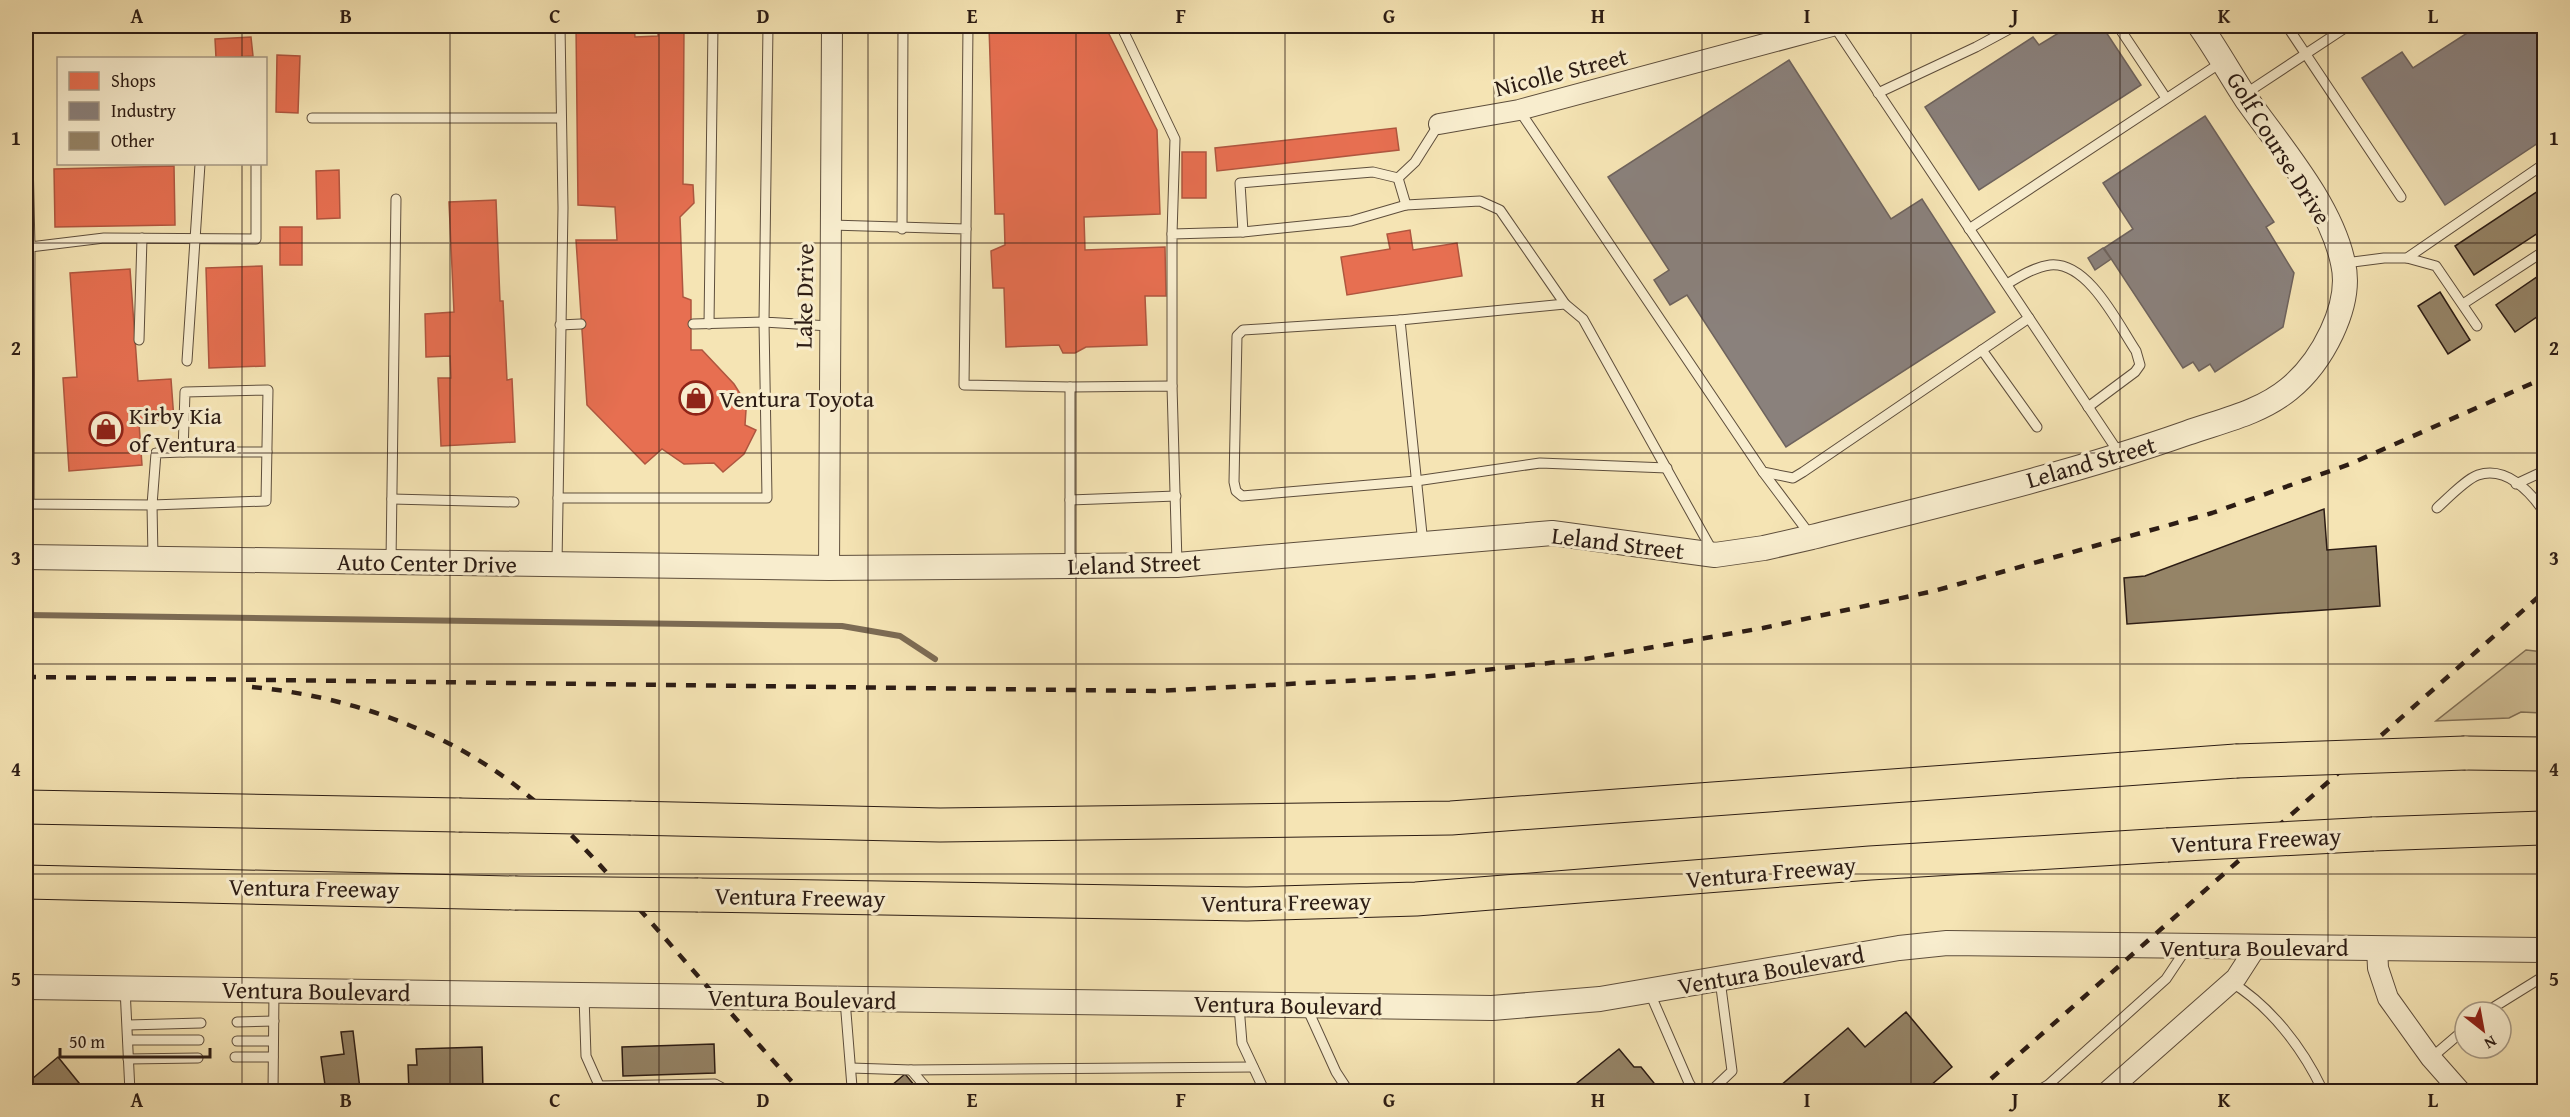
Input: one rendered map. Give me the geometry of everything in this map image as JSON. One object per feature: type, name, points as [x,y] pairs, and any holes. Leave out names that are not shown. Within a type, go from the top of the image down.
[{"type":"highway","points":[[26,807],[940,825],[1451,818],[2236,761],[2464,753],[2544,754]]},
{"type":"highway","name":"Ventura Freeway","points":[[26,882],[1247,904],[1416,899],[1870,863],[2167,845],[2544,828]]},
{"type":"street","name":"Lake Drive","points":[[829,568],[832,26]]},
{"type":"street","name":"Nicolle Street","points":[[1440,124],[1519,110],[1833,26]]},
{"type":"street","name":"Golf Course Drive","points":[[2200,26],[2224,60],[2244,95],[2315,197],[2330,226],[2344,263],[2344,286],[2339,317],[2325,345]]},
{"type":"street","name":"Leland Street","points":[[829,568],[1177,565],[1552,533],[1715,555],[1764,548],[2121,456],[2259,408],[2288,390],[2308,370],[2325,345]]},
{"type":"street","name":"Auto Center Drive","points":[[26,557],[829,568]]},
{"type":"street","name":"Ventura Boulevard","points":[[26,987],[1492,1008],[1545,1005],[1649,992],[1899,948],[1947,943],[2544,950]]},
{"type":"street","points":[[2107,1092],[2230,982],[2256,947]]},
{"type":"street","points":[[2377,947],[2378,968],[2388,998],[2431,1058],[2461,1092]]},
{"type":"lane","points":[[557,565],[562,208],[560,26]]},
{"type":"lane","points":[[709,324],[713,26]]},
{"type":"lane","points":[[558,498],[767,498],[764,322],[768,26]]},
{"type":"lane","points":[[902,229],[903,26]]},
{"type":"lane","points":[[968,26],[964,385],[1172,386]]},
{"type":"lane","points":[[1121,26],[1174,139],[1172,386],[1177,565]]},
{"type":"lane","points":[[1833,26],[2121,456]]},
{"type":"lane","points":[[1878,93],[2015,26]]},
{"type":"lane","points":[[2118,26],[2166,98]]},
{"type":"lane","points":[[2288,26],[2401,197]]},
{"type":"lane","points":[[2244,95],[2348,26]]},
{"type":"lane","points":[[1969,229],[2224,60]]},
{"type":"lane","points":[[26,66],[29,504],[152,505],[266,501],[268,390],[185,392],[183,452]]},
{"type":"lane","points":[[1519,110],[1763,472],[1812,537]]},
{"type":"lane","points":[[312,118],[561,118]]},
{"type":"lane","points":[[1398,178],[1415,162],[1440,124]]},
{"type":"lane","points":[[2407,258],[2544,164]]},
{"type":"lane","points":[[187,361],[200,165]]},
{"type":"lane","points":[[28,247],[104,238],[256,239],[256,165]]},
{"type":"lane","points":[[1243,232],[1240,183],[1373,172],[1398,178]]},
{"type":"lane","points":[[1398,178],[1406,205]]},
{"type":"lane","points":[[390,563],[396,200]]},
{"type":"lane","points":[[1172,234],[1243,232],[1351,222],[1406,205],[1480,201],[1500,210],[1565,304],[1583,319],[1715,555]]},
{"type":"lane","points":[[831,225],[902,229],[966,229]]},
{"type":"lane","points":[[139,340],[142,238]]},
{"type":"lane","points":[[2463,304],[2544,251]]},
{"type":"lane","points":[[2344,263],[2384,258],[2407,258],[2436,266],[2477,326]]},
{"type":"lane","points":[[2007,284],[2024,273],[2051,265],[2069,268],[2086,278],[2136,351],[2140,365],[2135,372],[2088,407]]},
{"type":"lane","points":[[1565,304],[1400,320],[1244,330],[1236,336],[1234,482],[1236,491],[1242,496],[1416,481],[1540,464],[1667,468]]},
{"type":"lane","points":[[1763,472],[1793,478],[2029,318]]},
{"type":"lane","points":[[1400,320],[1423,544]]},
{"type":"lane","points":[[693,324],[764,322],[829,326]]},
{"type":"lane","points":[[560,325],[581,324]]},
{"type":"lane","points":[[1982,350],[2037,427]]},
{"type":"lane","points":[[1070,387],[1070,567]]},
{"type":"lane","points":[[153,560],[152,505],[156,453],[267,452]]},
{"type":"lane","points":[[2516,484],[2544,471]]},
{"type":"lane","points":[[2437,508],[2478,475],[2502,473],[2533,495],[2544,512]]},
{"type":"lane","points":[[1070,500],[1176,496]]},
{"type":"lane","points":[[392,499],[514,502]]},
{"type":"lane","points":[[2036,1092],[2048,1085],[2166,979],[2187,947]]},
{"type":"lane","points":[[2505,1000],[2544,976]]},
{"type":"lane","points":[[1710,1092],[1732,1071],[1720,980]]},
{"type":"lane","points":[[2230,982],[2260,1002],[2310,1065],[2322,1089]]},
{"type":"lane","points":[[125,988],[130,1092]]},
{"type":"lane","points":[[273,1092],[274,991]]},
{"type":"lane","points":[[1649,992],[1695,1092]]},
{"type":"lane","points":[[584,996],[586,1056],[601,1089],[715,1084],[730,1092]]},
{"type":"lane","points":[[845,1000],[852,1087],[855,1092]]},
{"type":"lane","points":[[1239,1005],[1242,1043],[1265,1092]]},
{"type":"lane","points":[[1306,1006],[1336,1072],[1349,1092]]},
{"type":"lane","points":[[237,1022],[274,1021]]},
{"type":"lane","points":[[128,1025],[201,1023]]},
{"type":"lane","points":[[2431,1058],[2453,1039]]},
{"type":"lane","points":[[128,1040],[199,1041]]},
{"type":"lane","points":[[237,1041],[273,1041]]},
{"type":"lane","points":[[235,1057],[273,1057]]},
{"type":"lane","points":[[128,1059],[198,1058]]},
{"type":"lane","points":[[851,1068],[911,1070],[1253,1067]]},
{"type":"lane","points":[[911,1070],[930,1092]]},
{"type":"shaded area","points":[[2526,650],[2544,652],[2544,713],[2521,712],[2509,718],[2436,721]]},
{"type":"building: Shops","points":[[576,26],[634,26],[635,37],[658,36],[658,26],[684,26],[683,184],[693,185],[694,203],[680,217],[683,297],[691,300],[691,350],[702,350],[734,384],[746,410],[745,425],[756,430],[744,454],[723,472],[714,463],[684,464],[662,449],[645,464],[587,405],[576,240],[617,240],[615,207],[578,205]]},
{"type":"building: Shops","points":[[989,26],[1105,26],[1157,130],[1160,214],[1084,217],[1085,250],[1165,247],[1166,296],[1145,296],[1147,345],[1086,347],[1075,353],[1063,353],[1059,345],[1006,347],[1004,288],[993,288],[991,251],[1005,245],[1004,214],[995,214]]},
{"type":"building: Shops","points":[[251,37],[253,56],[216,57],[215,39]]},
{"type":"building: Shops","points":[[277,55],[300,56],[298,113],[276,112]]},
{"type":"building: Shops","points":[[1396,128],[1399,150],[1217,171],[1215,148]]},
{"type":"building: Shops","points":[[1182,152],[1206,152],[1206,198],[1182,198]]},
{"type":"building: Shops","points":[[174,166],[175,225],[55,227],[54,169]]},
{"type":"building: Shops","points":[[339,170],[340,218],[317,219],[316,171]]},
{"type":"building: Shops","points":[[496,200],[500,301],[503,301],[507,380],[512,379],[515,442],[441,446],[438,378],[451,378],[450,356],[426,357],[425,314],[454,312],[449,202]]},
{"type":"building: Shops","points":[[280,227],[302,227],[302,265],[280,265]]},
{"type":"building: Shops","points":[[1410,230],[1413,250],[1457,243],[1462,276],[1347,295],[1341,257],[1390,249],[1387,234]]},
{"type":"building: Shops","points":[[262,266],[265,366],[209,368],[206,268]]},
{"type":"building: Shops","points":[[130,269],[138,381],[171,379],[174,420],[139,423],[142,465],[69,471],[63,378],[77,377],[70,273]]},
{"type":"building: Industry","points":[[2070,26],[2102,26],[2141,85],[1979,190],[1925,107],[2033,37],[2039,45]]},
{"type":"building: Industry","points":[[2478,26],[2542,26],[2544,29],[2544,139],[2445,205],[2362,78],[2402,52],[2413,68]]},
{"type":"building: Industry","points":[[1789,60],[1891,219],[1922,199],[1995,312],[1786,447],[1687,295],[1670,305],[1654,280],[1669,270],[1608,177]]},
{"type":"building: Industry","points":[[2205,116],[2274,222],[2266,227],[2294,273],[2283,327],[2215,372],[2210,364],[2199,371],[2193,362],[2183,368],[2104,248],[2133,229],[2103,183]]},
{"type":"building: Industry","points":[[2103,248],[2111,259],[2095,270],[2088,258]]},
{"type":"building: Other","points":[[2544,187],[2544,229],[2474,275],[2455,246]]},
{"type":"building: Other","points":[[2544,272],[2544,312],[2515,332],[2496,305]]},
{"type":"building: Other","points":[[2440,292],[2470,340],[2448,354],[2418,306]]},
{"type":"building: Other","points":[[2324,509],[2327,550],[2376,546],[2380,606],[2127,624],[2124,578],[2145,576]]},
{"type":"building: Other","points":[[1906,1012],[1952,1067],[1923,1092],[1773,1092],[1848,1028],[1865,1047]]},
{"type":"building: Other","points":[[353,1031],[360,1089],[334,1092],[333,1084],[325,1085],[321,1057],[344,1054],[341,1032]]},
{"type":"building: Other","points":[[714,1044],[715,1073],[623,1076],[622,1047]]},
{"type":"building: Other","points":[[482,1047],[483,1092],[409,1092],[408,1065],[417,1065],[416,1049]]},
{"type":"building: Other","points":[[1619,1049],[1634,1067],[1641,1067],[1654,1083],[1656,1092],[1566,1092]]},
{"type":"building: Other","points":[[58,1057],[79,1083],[69,1092],[26,1092],[26,1084]]},
{"type":"building: Other","points":[[905,1074],[920,1092],[884,1092]]},
{"type":"waterway","points":[[26,615],[842,626],[900,636],[935,659]]},
{"type":"railway","points":[[26,677],[1156,691],[1421,677],[1585,659],[1763,628],[1934,591],[2212,513],[2350,464],[2544,378]]},
{"type":"railway","points":[[1976,1092],[2544,592]]},
{"type":"railway","points":[[252,687],[323,698],[393,719],[459,749],[520,789],[539,804],[591,856],[801,1092]]},
{"type":"place","name":"Ventura Toyota","points":[[696,398]]},
{"type":"place","name":"Kirby Kia of Ventura","points":[[106,429]]}]
